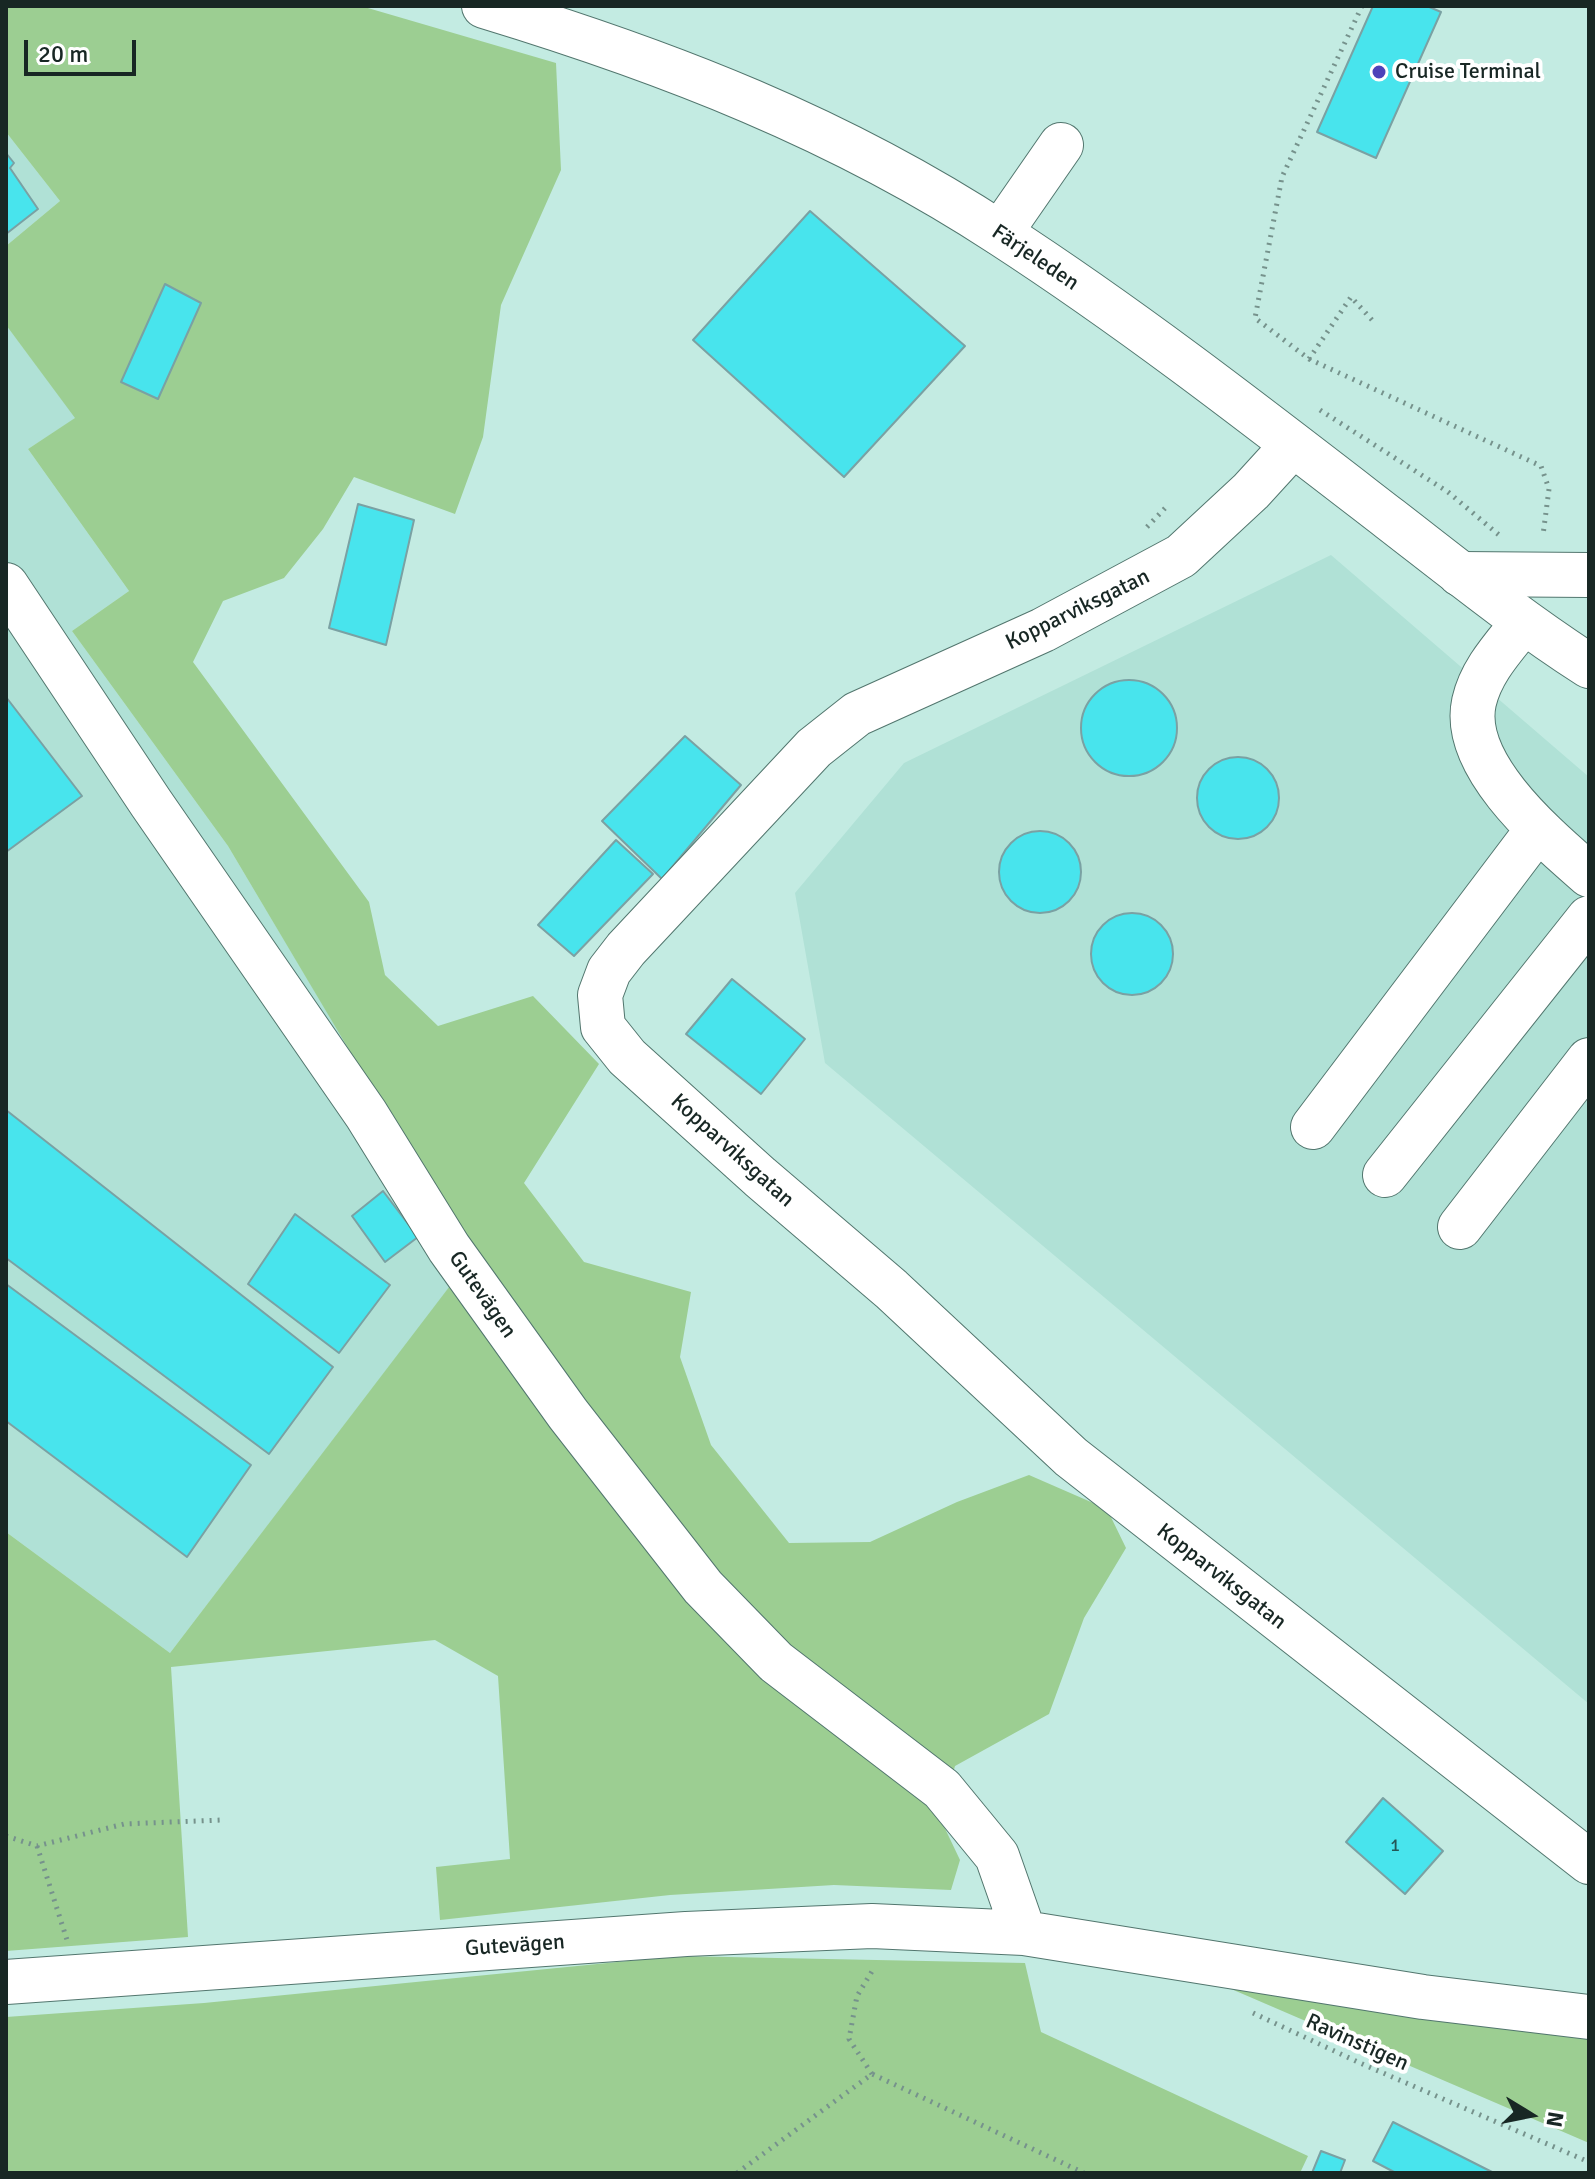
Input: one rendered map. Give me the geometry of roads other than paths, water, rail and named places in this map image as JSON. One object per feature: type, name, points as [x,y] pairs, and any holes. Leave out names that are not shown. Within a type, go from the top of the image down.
[{"type":"street","name":"Färjeleden","points":[[484,6],[617,47],[732,90],[848,146],[1000,233],[1293,445],[1522,624],[1589,666]]},
{"type":"street","points":[[1000,233],[1061,145]]},
{"type":"street","name":"Kopparviksgatan","points":[[1293,445],[1251,491],[1181,556],[1043,630],[857,714],[814,748],[609,971],[600,995],[603,1027],[627,1057],[891,1289],[1071,1457],[1589,1862]]},
{"type":"street","points":[[1460,574],[1589,575]]},
{"type":"street","name":"Gutevägen","points":[[6,585],[413,1186],[449,1248],[508,1332],[703,1587],[776,1662],[942,1789],[997,1856],[1024,1933]]},
{"type":"street","name":"Färjeleden","points":[[1522,624],[1589,695]]},
{"type":"street","points":[[1522,624],[1488,667],[1474,704],[1477,741],[1497,781],[1538,829],[1589,875]]},
{"type":"street","points":[[1313,1127],[1538,829]]},
{"type":"street","points":[[1385,1175],[1589,918]]},
{"type":"street","points":[[1460,1227],[1589,1060]]},
{"type":"street","name":"Gutevägen","points":[[6,1982],[686,1934],[872,1926],[1024,1933],[1423,1997],[1589,2017]]},
{"type":"place","name":"Cruise Terminal","points":[[1379,72]]}]
